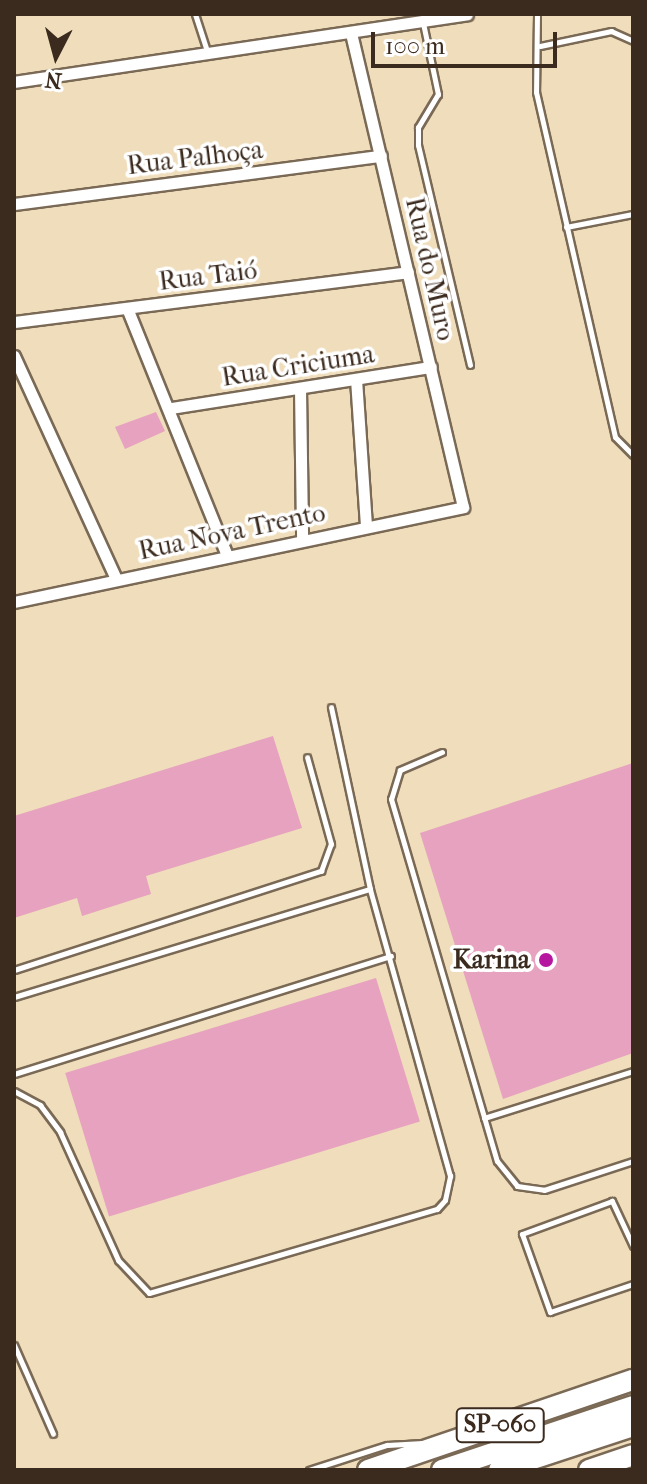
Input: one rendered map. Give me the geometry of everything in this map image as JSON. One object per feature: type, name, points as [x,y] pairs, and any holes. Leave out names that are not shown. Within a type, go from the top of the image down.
[{"type":"highway","name":"SP-060","points":[[368,1470],[633,1380]]},
{"type":"highway","name":"SP-060","points":[[442,1470],[633,1406]]},
{"type":"highway","name":"SP-060","points":[[499,1470],[633,1426]]},
{"type":"highway","points":[[589,1470],[633,1455]]},
{"type":"highway","points":[[611,1463],[633,1463]]},
{"type":"street","points":[[14,82],[352,36],[467,14]]},
{"type":"street","name":"Rua do Muro","points":[[352,36],[465,498],[460,510]]},
{"type":"street","name":"Rua Palhoça","points":[[14,204],[381,156]]},
{"type":"street","name":"Rua Taió","points":[[14,322],[408,272]]},
{"type":"street","points":[[127,308],[171,408],[227,556]]},
{"type":"street","points":[[14,356],[116,579]]},
{"type":"street","name":"Rua Criciuma","points":[[171,408],[431,367]]},
{"type":"street","points":[[356,379],[366,527]]},
{"type":"street","points":[[300,388],[302,538]]},
{"type":"street","name":"Rua Nova Trento","points":[[14,602],[302,538],[460,510]]},
{"type":"lane","points":[[195,14],[208,56]]},
{"type":"lane","points":[[537,14],[540,46],[536,92],[615,437],[633,455]]},
{"type":"lane","points":[[423,23],[438,94],[418,127],[418,145],[470,365]]},
{"type":"lane","points":[[540,46],[611,31],[633,41]]},
{"type":"lane","points":[[566,227],[633,214]]},
{"type":"lane","points":[[14,1091],[40,1105],[60,1132],[118,1260],[149,1293],[437,1209],[450,1176],[370,889],[331,707]]},
{"type":"lane","points":[[442,752],[400,770],[391,799],[484,1118],[505,1176],[530,1190],[633,1162]]},
{"type":"lane","points":[[14,970],[321,871],[331,844],[307,757]]},
{"type":"lane","points":[[14,997],[370,889]]},
{"type":"lane","points":[[14,1074],[391,956]]},
{"type":"lane","points":[[484,1118],[633,1071]]},
{"type":"lane","points":[[633,1246],[612,1201],[522,1234],[550,1312],[633,1284]]},
{"type":"lane","points":[[14,1345],[53,1434]]},
{"type":"lane","points":[[309,1470],[399,1442],[440,1445]]},
{"type":"building","points":[[156,412],[165,431],[125,449],[115,427]]},
{"type":"building","points":[[273,736],[302,828],[146,876],[151,894],[82,916],[77,898],[14,918],[14,816]]},
{"type":"building","name":"Karina","points":[[633,763],[633,1053],[503,1099],[420,833]]},
{"type":"building","points":[[376,978],[420,1121],[109,1216],[65,1073]]},
{"type":"place","name":"Karina","points":[[546,960]]}]
